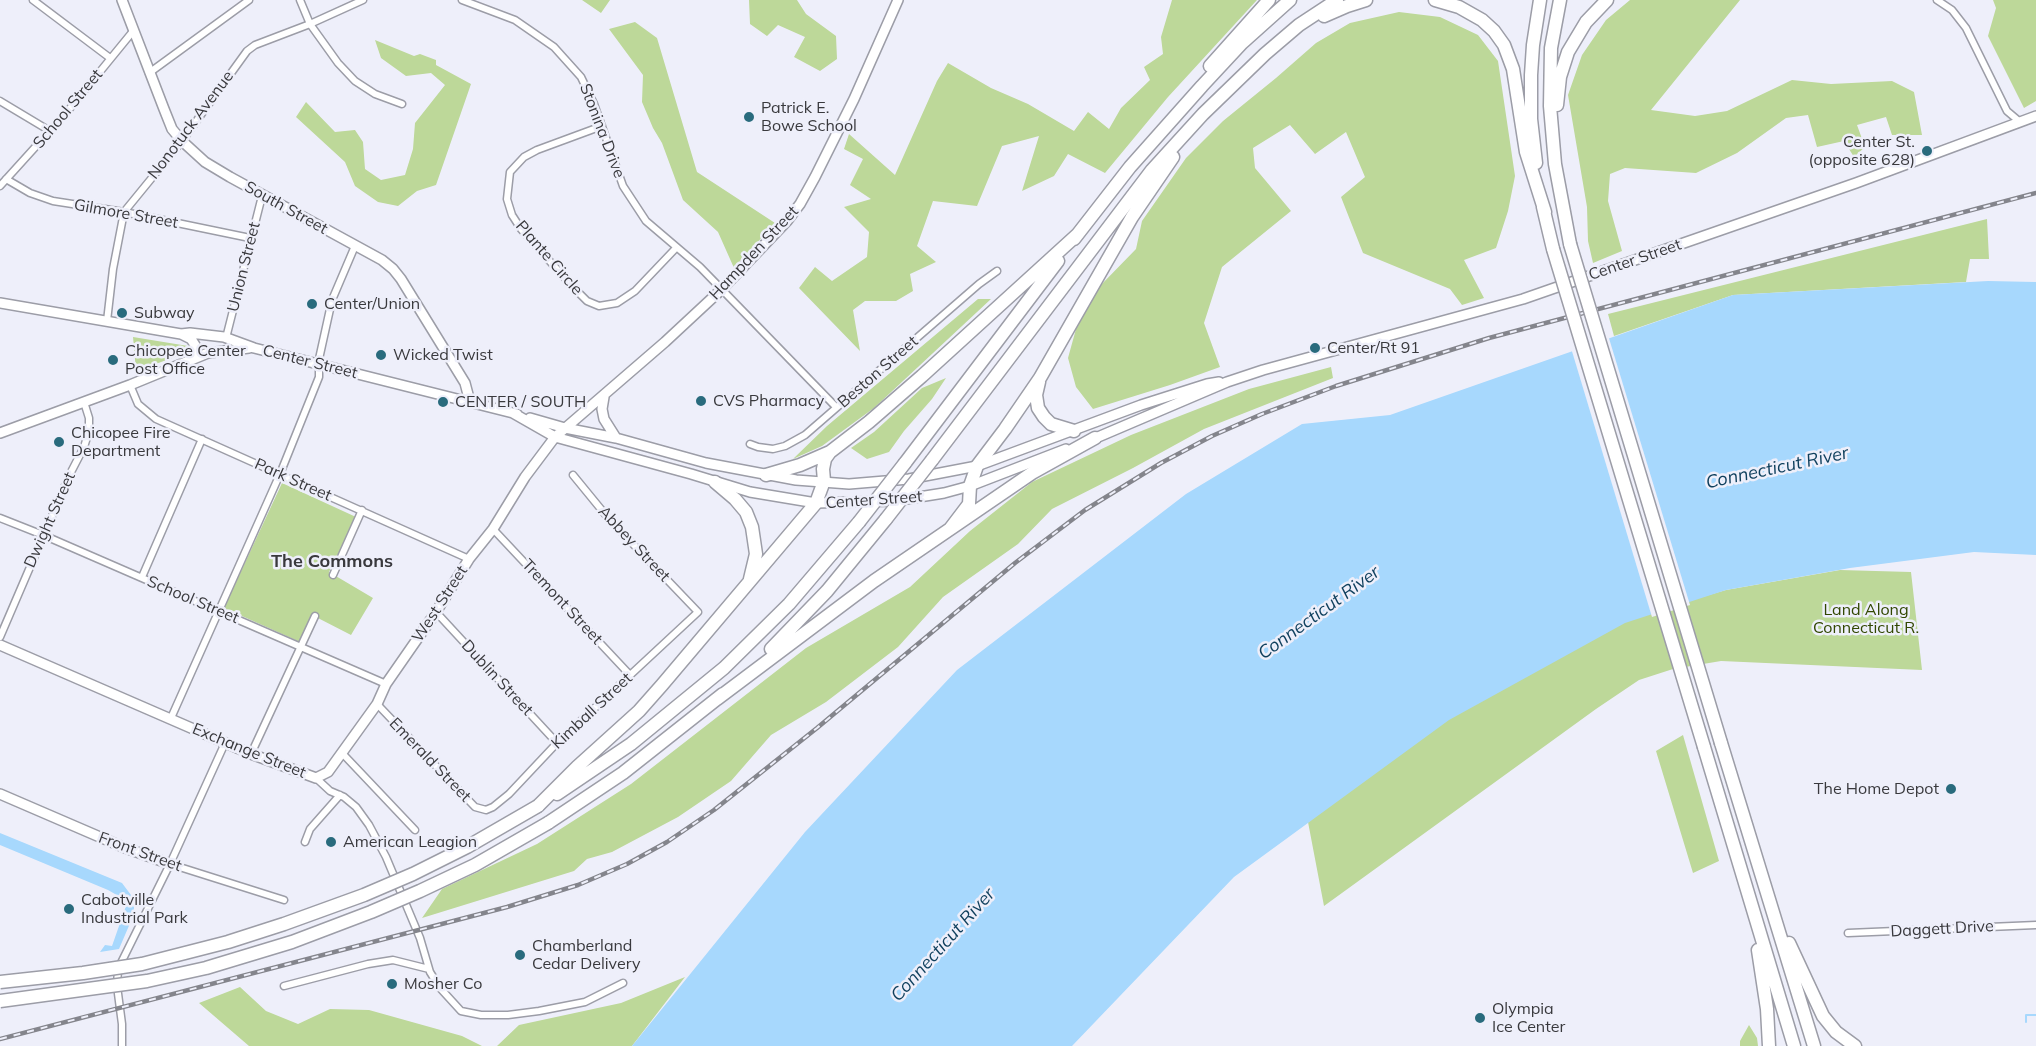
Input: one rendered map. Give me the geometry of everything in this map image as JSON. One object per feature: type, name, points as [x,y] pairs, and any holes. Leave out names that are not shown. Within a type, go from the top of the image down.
[{"type":"highway","points":[[1182,108],[1216,59],[1269,0]]},
{"type":"highway","points":[[0,982],[142,964],[228,942],[364,895],[467,847],[538,806],[631,744],[724,668],[789,604],[859,522],[1130,167],[1242,43],[1290,0]]},
{"type":"highway","points":[[717,699],[762,658],[847,568],[1152,170],[1203,114],[1265,54],[1299,25],[1337,0]]},
{"type":"highway","points":[[1265,54],[1312,23],[1347,6],[1366,0]]},
{"type":"highway","points":[[1435,0],[1459,8],[1482,20],[1504,45],[1513,69],[1526,152],[1545,212]]},
{"type":"highway","points":[[1540,0],[1532,52],[1531,105],[1534,150],[1553,249],[1794,1046]]},
{"type":"highway","points":[[1560,0],[1552,40],[1549,92],[1560,194],[1570,243],[1814,1046]]},
{"type":"highway","points":[[1560,194],[1557,108],[1560,77],[1573,41],[1606,0]]},
{"type":"highway","points":[[950,529],[969,504],[970,486],[977,466],[1040,378],[1132,217],[1203,114]]},
{"type":"highway","points":[[766,475],[800,465],[830,452],[922,376],[1078,234]]},
{"type":"highway","points":[[1040,378],[1036,395],[1038,408],[1051,424],[1074,431]]},
{"type":"highway","points":[[0,1001],[147,981],[206,968],[292,942],[363,915],[475,865],[548,823],[623,774],[816,623],[1032,473],[1095,438]]},
{"type":"highway","points":[[538,806],[646,702],[816,503],[824,482],[825,459],[830,452]]},
{"type":"highway","points":[[715,482],[746,512],[752,526],[756,554],[749,583]]},
{"type":"highway","points":[[1764,884],[1820,1011],[1833,1029],[1855,1046]]},
{"type":"highway","points":[[1748,896],[1766,1002],[1769,1046]]},
{"type":"main road","name":"South Street","points":[[122,0],[172,129],[182,141],[205,162],[262,196],[382,260],[401,279],[465,383],[470,402]]},
{"type":"main road","name":"Hampden Street","points":[[565,428],[604,397],[722,289],[779,231],[800,204],[854,99],[898,0]]},
{"type":"main road","name":"Center Street","points":[[513,413],[555,436],[750,492],[816,503],[894,501],[924,497],[970,486],[1095,438],[1227,382],[1263,370],[1522,299],[1856,183],[2036,116]]},
{"type":"main road","name":"Center Street","points":[[0,303],[182,334],[226,338],[254,348],[565,428],[616,438],[706,463],[796,480],[849,484],[909,479],[977,466],[1207,384],[1227,382]]},
{"type":"main road","points":[[182,334],[193,341],[196,348],[188,361]]},
{"type":"main road","points":[[0,433],[130,385],[208,353],[226,338]]},
{"type":"main road","points":[[208,353],[254,348]]},
{"type":"main road","points":[[604,397],[602,409],[604,419],[616,438]]},
{"type":"main road","name":"West Street","points":[[316,778],[328,772],[377,704],[386,684],[436,612],[469,559],[493,529],[525,477],[555,436],[565,428]]},
{"type":"main road","name":"Exchange Street","points":[[0,645],[251,754],[316,778]]},
{"type":"main road","name":"Front Street","points":[[0,794],[123,847],[170,864]]},
{"type":"street","points":[[33,0],[110,58]]},
{"type":"street","points":[[149,73],[249,0]]},
{"type":"street","points":[[300,0],[310,24],[338,63],[355,81],[375,94],[402,104]]},
{"type":"street","name":"Nonotuck Avenue","points":[[107,321],[113,269],[124,212],[182,141],[247,51],[255,45],[363,0]]},
{"type":"street","name":"Stonina Drive","points":[[462,0],[515,20],[554,47],[581,76],[594,104],[616,167],[632,201],[646,221],[700,267],[836,408]]},
{"type":"street","points":[[1937,0],[1952,10],[1966,28],[2007,111],[2020,122]]},
{"type":"street","name":"School Street","points":[[0,186],[50,131],[134,30]]},
{"type":"street","points":[[0,101],[50,131]]},
{"type":"street","name":"Plante Circle","points":[[602,126],[558,141],[524,157],[510,172],[507,199],[512,215],[521,229],[579,294],[587,301],[599,306],[617,303],[635,291],[675,248]]},
{"type":"street","name":"Gilmore Street","points":[[6,178],[30,193],[53,201],[124,212],[250,238]]},
{"type":"street","name":"Union Street","points":[[226,338],[262,196]]},
{"type":"street","points":[[171,718],[280,474],[319,377],[320,350],[332,300],[355,246]]},
{"type":"street","name":"Beston Street","points":[[750,444],[773,449],[785,446],[805,435],[979,284],[997,271]]},
{"type":"street","name":"Park Street","points":[[130,385],[138,404],[150,415],[469,559]]},
{"type":"street","name":"Dwight Street","points":[[0,637],[89,431],[89,418],[84,402]]},
{"type":"street","points":[[142,578],[202,439]]},
{"type":"street","name":"Abbey Street","points":[[573,475],[609,519],[698,612]]},
{"type":"street","points":[[333,575],[362,510]]},
{"type":"street","name":"School Street","points":[[0,518],[386,684]]},
{"type":"street","name":"Tremont Street","points":[[493,529],[630,675]]},
{"type":"street","name":"Dublin Street","points":[[436,612],[557,743]]},
{"type":"street","name":"Kimball Street","points":[[486,810],[510,794],[557,743],[698,612]]},
{"type":"street","points":[[251,754],[315,616]]},
{"type":"street","name":"Emerald Street","points":[[377,704],[475,807],[486,810]]},
{"type":"street","points":[[122,1046],[122,1024],[117,986],[118,969],[170,864],[225,743]]},
{"type":"street","points":[[342,753],[415,830]]},
{"type":"street","name":"Exchange Street","points":[[316,778],[361,813],[386,857],[420,938],[429,969],[440,988],[461,1011],[481,1015],[508,1015],[577,1004],[595,998],[623,983]]},
{"type":"street","points":[[305,842],[310,829],[340,795]]},
{"type":"street","name":"Front Street","points":[[170,864],[284,900]]},
{"type":"street","name":"Daggett Drive","points":[[1848,933],[2036,925]]},
{"type":"street","points":[[284,986],[368,964],[393,960],[429,969]]},
{"type":"green space","points":[[582,0],[610,0],[601,13]]},
{"type":"green space","points":[[749,0],[797,0],[806,14],[836,36],[837,59],[820,71],[794,57],[805,37],[778,25],[767,36],[750,24]]},
{"type":"green space","points":[[1172,0],[1257,0],[1168,97],[1105,173],[1068,154],[1054,176],[1022,191],[1039,136],[1002,146],[977,206],[933,201],[917,246],[936,262],[910,274],[913,291],[896,301],[865,301],[853,310],[860,351],[799,288],[815,267],[832,281],[867,257],[869,232],[844,207],[871,199],[850,185],[863,159],[844,149],[849,134],[895,175],[937,81],[948,63],[991,88],[1028,104],[1074,131],[1088,112],[1109,129],[1121,108],[1150,80],[1144,67],[1163,54],[1161,37]]},
{"type":"green space","points":[[1630,0],[1740,0],[1651,110],[1695,116],[1727,111],[1792,80],[1831,84],[1892,81],[1914,92],[1922,135],[1892,135],[1886,117],[1857,125],[1865,147],[1854,157],[1844,141],[1817,147],[1808,115],[1786,118],[1737,153],[1696,173],[1625,168],[1610,174],[1608,201],[1622,251],[1593,263],[1588,241],[1587,207],[1568,95],[1582,55],[1606,20]]},
{"type":"green space","points":[[1993,0],[2036,0],[2036,101],[2024,108],[1988,36],[1996,8]]},
{"type":"green space","points":[[1399,12],[1440,17],[1478,35],[1498,61],[1515,176],[1508,211],[1496,248],[1464,260],[1484,298],[1462,305],[1450,289],[1363,253],[1341,197],[1365,177],[1346,132],[1315,154],[1290,125],[1253,148],[1255,168],[1291,211],[1222,267],[1204,323],[1220,367],[1093,409],[1076,387],[1068,358],[1076,329],[1099,287],[1136,249],[1142,221],[1186,158],[1223,121],[1316,43],[1350,23]]},
{"type":"green space","points":[[635,22],[657,38],[697,172],[775,223],[734,268],[718,232],[683,200],[662,143],[642,102],[643,75],[609,29]]},
{"type":"green space","points":[[375,40],[414,56],[420,54],[436,60],[436,65],[471,84],[436,185],[417,191],[398,206],[378,202],[355,186],[345,162],[296,117],[306,102],[335,132],[355,130],[363,142],[365,169],[381,180],[405,175],[413,149],[415,123],[445,85],[431,73],[406,76],[381,58]]},
{"type":"green space","points":[[1987,219],[1989,259],[1970,259],[1966,282],[1733,295],[1614,336],[1608,314]]},
{"type":"green space","points":[[978,299],[991,299],[874,408],[822,446],[793,459],[827,426]]},
{"type":"green space","points":[[133,337],[188,346],[189,352],[136,371]]},
{"type":"green space","points":[[1331,367],[1333,378],[1204,429],[1052,509],[1018,544],[943,597],[898,647],[826,702],[771,735],[731,781],[678,817],[612,852],[587,859],[574,871],[422,918],[442,889],[537,844],[631,784],[806,648],[910,587],[970,531],[1032,482],[1131,435],[1249,389]]},
{"type":"green space","points":[[946,378],[889,452],[867,459],[851,448],[874,432],[922,388]]},
{"type":"green space","points":[[282,483],[356,517],[329,572],[373,598],[351,635],[314,616],[300,642],[224,608]]},
{"type":"green space","name":"Land Along Connecticut R.","points":[[1840,570],[1911,572],[1922,670],[1721,661],[1673,669],[1639,680],[1324,906],[1308,822],[1538,645],[1726,590]]},
{"type":"green space","points":[[1683,735],[1719,861],[1693,873],[1656,751]]},
{"type":"green space","points":[[685,977],[632,1046],[497,1046],[519,1025],[621,1003]]},
{"type":"green space","points":[[240,987],[266,1011],[298,1024],[330,1009],[369,1010],[462,1036],[482,1046],[249,1046],[199,1003]]},
{"type":"green space","points":[[1749,1025],[1757,1038],[1758,1046],[1740,1046],[1740,1041]]},
{"type":"water","name":"Connecticut River","points":[[1988,281],[2036,282],[2036,555],[1974,552],[1850,568],[1726,590],[1625,623],[1449,720],[1234,877],[1072,1046],[632,1046],[805,832],[957,670],[1186,494],[1302,424],[1390,415],[1733,295]]},
{"type":"water","points":[[0,833],[122,883],[131,895],[134,914],[119,949],[100,952],[105,945],[112,946],[126,906],[122,898],[0,845]]},
{"type":"pier","points":[[1608,335],[1690,605],[1652,617],[1571,348]]},
{"type":"waterway","points":[[2026,1022],[2026,1015],[2036,1015]]},
{"type":"railway","points":[[0,1039],[507,907],[578,885],[627,864],[667,842],[714,810],[817,728],[1015,563],[1085,510],[1161,463],[1212,436],[1262,414],[1336,386],[1489,338],[2036,193]]},
{"type":"place","name":"Patrick E. Bowe School","points":[[749,117]]},
{"type":"place","name":"Center St. (opposite 628)","points":[[1927,151]]},
{"type":"place","name":"Center/Union","points":[[312,304]]},
{"type":"place","name":"Subway","points":[[122,313]]},
{"type":"place","name":"Center/Rt 91","points":[[1315,348]]},
{"type":"place","name":"Wicked Twist","points":[[381,355]]},
{"type":"place","name":"Chicopee Center Post Office","points":[[113,360]]},
{"type":"place","name":"CVS Pharmacy","points":[[701,401]]},
{"type":"place","name":"CENTER / SOUTH","points":[[443,402]]},
{"type":"place","name":"Chicopee Fire Department","points":[[59,442]]},
{"type":"place","name":"The Home Depot","points":[[1951,789]]},
{"type":"place","name":"American Leagion","points":[[331,842]]},
{"type":"place","name":"Cabotville Industrial Park","points":[[69,909]]},
{"type":"place","name":"Chamberland Cedar Delivery","points":[[520,955]]},
{"type":"place","name":"Mosher Co","points":[[392,984]]},
{"type":"place","name":"Olympia Ice Center","points":[[1480,1018]]},
{"type":"district","name":"The Commons","points":[[332,562]]}]
